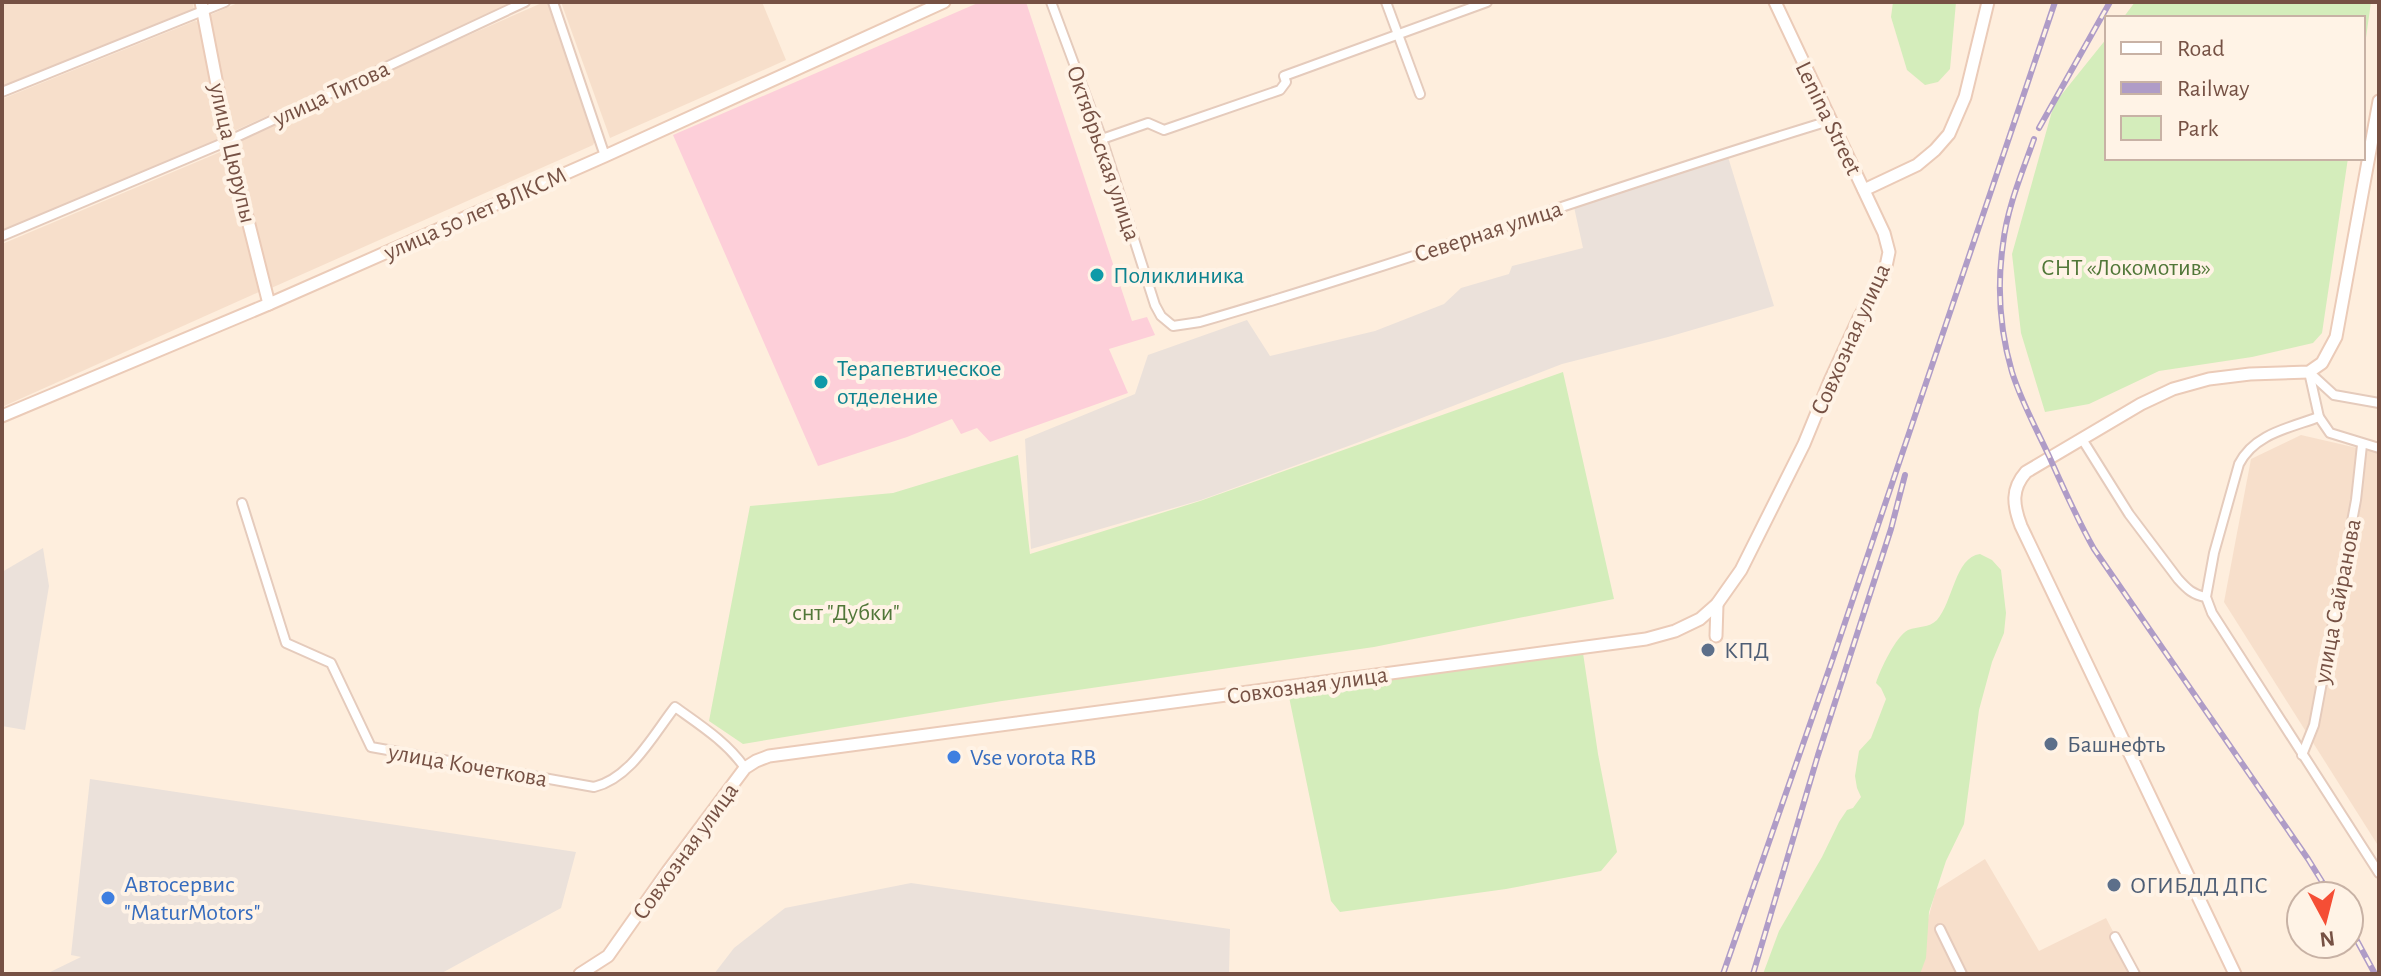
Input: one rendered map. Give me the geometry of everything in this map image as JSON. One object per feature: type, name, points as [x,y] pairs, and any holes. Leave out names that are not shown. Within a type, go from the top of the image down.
[{"type":"street","points":[[2,92],[202,7],[225,2]]},
{"type":"street","name":"улица Титова","points":[[2,236],[228,141],[525,2]]},
{"type":"street","points":[[553,2],[605,156]]},
{"type":"street","name":"улица 50 лет ВЛКСМ","points":[[2,416],[269,304],[944,2]]},
{"type":"street","name":"Октябрьская улица","points":[[1051,2],[1102,139],[1155,305]]},
{"type":"street","points":[[1386,2],[1420,94]]},
{"type":"street","points":[[1102,139],[1148,123],[1164,130],[1280,90],[1286,82],[1284,76],[1487,2]]},
{"type":"street","name":"Lenina Street","points":[[1775,2],[1884,233]]},
{"type":"street","points":[[1864,190],[1917,165],[1949,134],[1965,97],[1988,2]]},
{"type":"street","name":"улица Цюрупы","points":[[202,7],[228,141],[269,304]]},
{"type":"street","points":[[2235,974],[2021,526],[2014,502],[2015,489],[2026,472],[2141,404],[2173,389],[2209,379],[2309,372],[2322,363],[2336,337],[2379,101]]},
{"type":"street","name":"Северная улица","points":[[1155,305],[1161,316],[1173,326],[1200,322],[1829,121]]},
{"type":"street","name":"Совхозная улица","points":[[580,974],[608,956],[745,768],[769,756],[1646,639],[1687,627],[1717,604],[1759,537],[1859,318],[1881,279],[1889,252],[1884,233]]},
{"type":"street","points":[[2309,372],[2334,395],[2379,403]]},
{"type":"street","points":[[2309,372],[2319,417],[2330,433],[2379,448]]},
{"type":"street","points":[[2319,417],[2263,438],[2245,453],[2239,464],[2214,553],[2206,597],[2212,613],[2379,873]]},
{"type":"street","points":[[2082,439],[2129,514],[2178,579],[2186,589],[2206,597]]},
{"type":"street","name":"улица Сайранова","points":[[2302,755],[2314,725],[2356,500],[2362,445]]},
{"type":"street","name":"улица Кочеткова","points":[[242,503],[286,643],[331,663],[371,747],[594,787],[616,778],[635,759],[675,707],[721,742],[745,768]]},
{"type":"street","points":[[1716,636],[1717,604]]},
{"type":"street","points":[[1940,929],[1962,974]]},
{"type":"street","points":[[2115,937],[2135,974]]},
{"type":"shaded area","points":[[2,2],[193,2],[194,11],[2,89]]},
{"type":"shaded area","points":[[240,2],[518,2],[234,131],[229,127],[208,19],[210,15]]},
{"type":"shaded area","points":[[548,2],[595,141],[593,145],[269,289],[232,143],[260,127]]},
{"type":"shaded area","points":[[561,2],[762,2],[786,60],[610,138]]},
{"type":"shaded area","points":[[980,2],[1026,2],[1132,321],[1147,317],[1155,335],[1109,349],[1128,393],[990,442],[977,428],[961,434],[952,419],[818,466],[673,135]]},
{"type":"shaded area","points":[[199,22],[222,134],[219,140],[2,233],[2,99]]},
{"type":"shaded area","points":[[225,150],[259,292],[2,407],[2,244]]},
{"type":"shaded area","points":[[1728,157],[1774,306],[1562,364],[1201,500],[1031,549],[1025,439],[1135,394],[1148,355],[1247,320],[1270,356],[1375,331],[1444,304],[1461,288],[1509,274],[1512,266],[1583,248],[1574,207]]},
{"type":"shaded area","points":[[2301,435],[2379,453],[2379,847],[2224,602],[2251,459]]},
{"type":"shaded area","points":[[43,548],[49,586],[25,730],[2,726],[2,572]]},
{"type":"shaded area","points":[[90,779],[576,852],[561,908],[440,974],[46,974],[81,957],[71,955]]},
{"type":"shaded area","points":[[1985,859],[2039,951],[2106,918],[2135,974],[1913,974],[1936,890]]},
{"type":"shaded area","points":[[911,883],[1230,929],[1229,974],[714,974],[734,948],[785,908]]},
{"type":"green space","points":[[1893,2],[1956,2],[1950,69],[1938,82],[1925,85],[1907,70],[1891,17]]},
{"type":"green space","points":[[2135,2],[2371,2],[2365,45],[2365,16],[2124,16]]},
{"type":"green space","name":"СНТ «Локомотив»","points":[[2105,40],[2105,160],[2348,160],[2322,333],[2313,343],[2252,357],[2159,371],[2089,404],[2045,412],[2021,333],[2012,254],[2054,104]]},
{"type":"green space","name":"снт \"Дубки\"","points":[[1563,372],[1614,599],[1374,647],[1002,701],[743,744],[709,721],[750,506],[893,493],[1018,455],[1030,554],[1200,501]]},
{"type":"green space","points":[[1980,554],[1992,560],[2001,570],[2006,613],[2004,633],[1992,662],[1979,710],[1964,824],[1946,861],[1929,912],[1926,958],[1920,974],[1763,974],[1779,931],[1839,822],[1861,797],[1855,776],[1859,751],[1871,738],[1886,699],[1876,683],[1885,662],[1903,633],[1937,620],[1965,563]]},
{"type":"green space","points":[[1583,653],[1617,852],[1601,871],[1506,889],[1340,912],[1331,901],[1288,692]]},
{"type":"railway","points":[[1723,974],[2055,2]]},
{"type":"railway","points":[[2039,128],[2110,2]]},
{"type":"railway","points":[[2034,139],[2008,217],[2000,276],[2005,341],[2020,393],[2094,549],[2321,880]]},
{"type":"railway","points":[[1753,974],[1905,475]]},
{"type":"railway","points":[[2365,956],[2375,974]]},
{"type":"place","name":"Поликлиника","points":[[1097,275]]},
{"type":"place","name":"Терапевтическое отделение","points":[[821,382]]},
{"type":"place","name":"КПД","points":[[1708,650]]},
{"type":"place","name":"Башнефть","points":[[2051,744]]},
{"type":"place","name":"Vse vorota RB","points":[[954,757]]},
{"type":"place","name":"ОГИБДД ДПС","points":[[2114,885]]},
{"type":"place","name":"Автосервис \"MaturMotors\"","points":[[108,898]]}]
